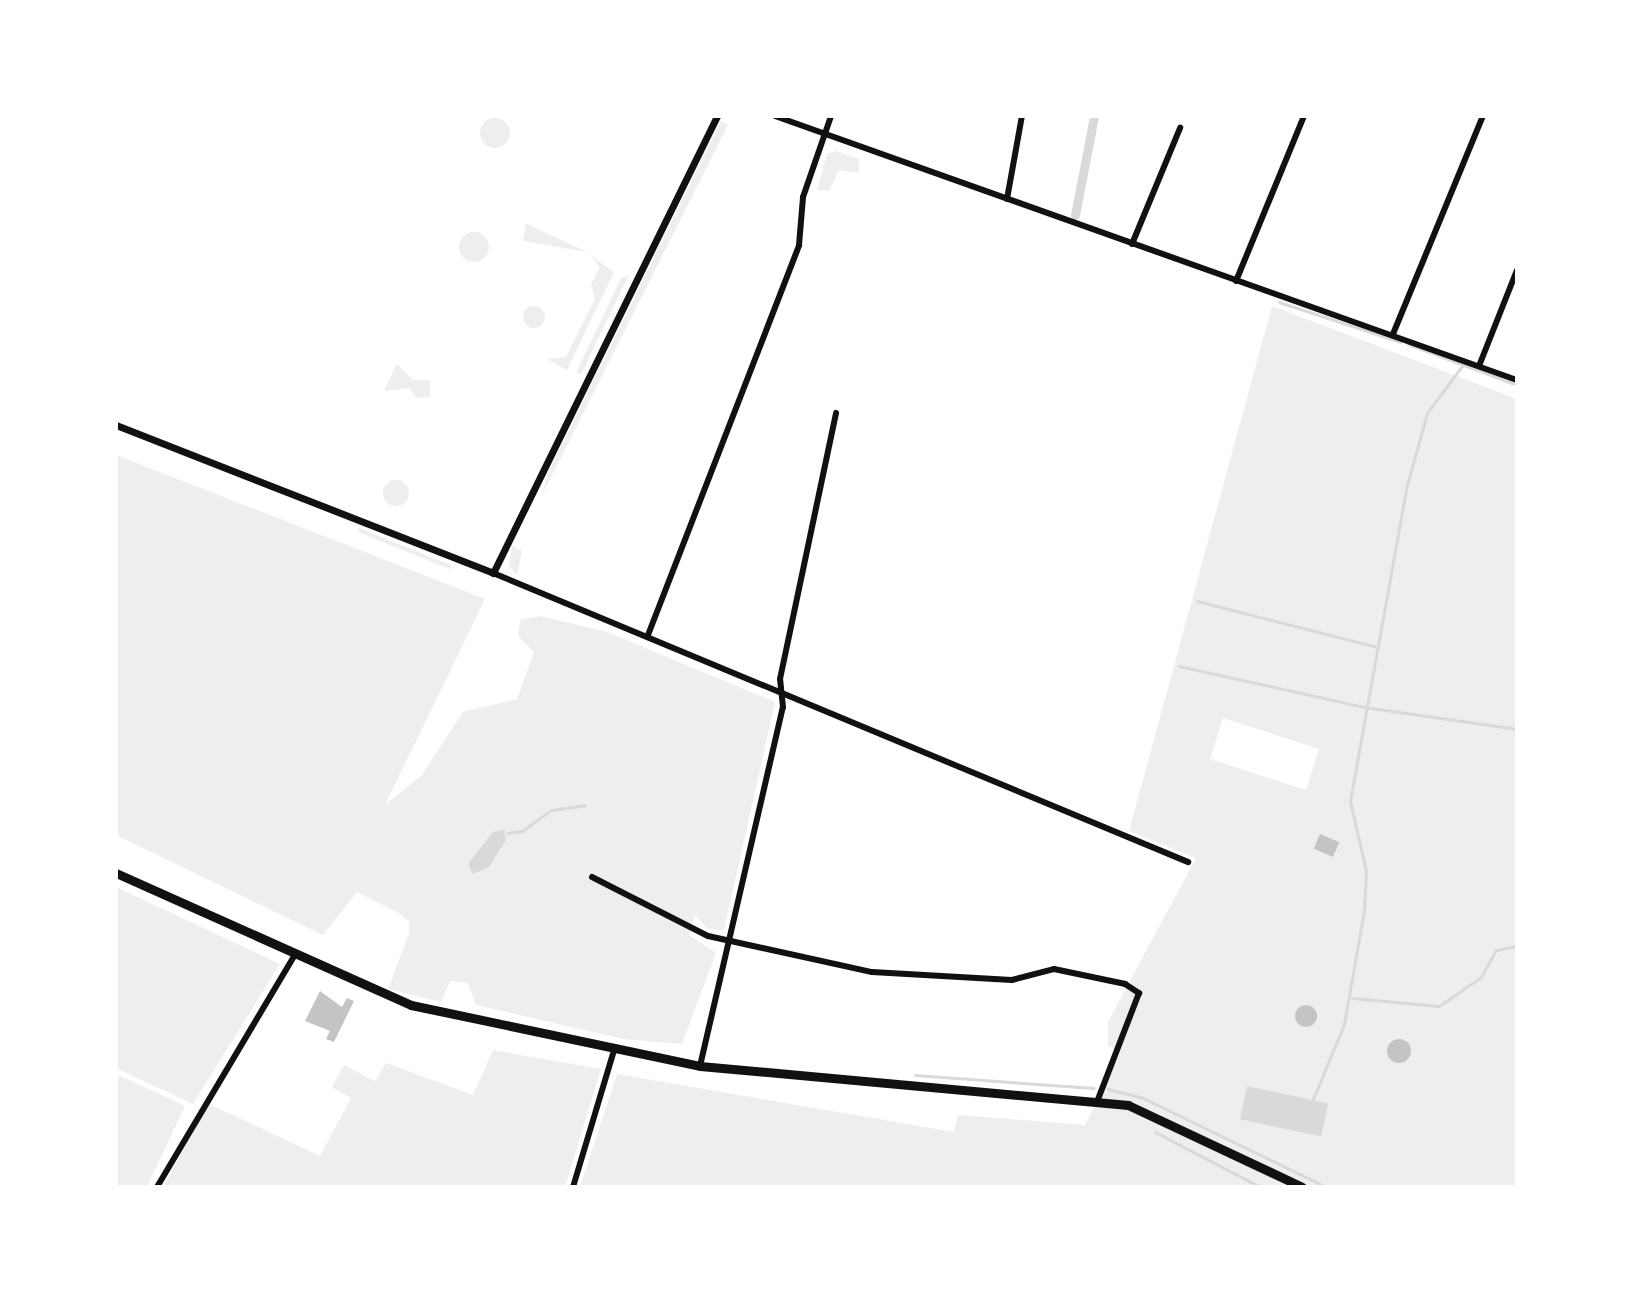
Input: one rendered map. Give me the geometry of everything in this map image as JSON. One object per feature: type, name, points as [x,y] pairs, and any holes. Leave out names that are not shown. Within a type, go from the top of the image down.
[{"type":"main road","points":[[116,873],[294,956],[411,1005],[700,1066],[1098,1099],[1152,1112],[1302,1187]]},
{"type":"street","points":[[493,573],[717,116]]},
{"type":"street","points":[[775,116],[1517,380]]},
{"type":"street","points":[[648,635],[799,245],[800,208],[822,134],[831,116]]},
{"type":"street","points":[[1007,199],[1022,116]]},
{"type":"street","points":[[1236,281],[1304,116]]},
{"type":"street","points":[[1393,334],[1483,116]]},
{"type":"street","points":[[1132,244],[1180,128]]},
{"type":"street","points":[[1479,366],[1517,270]]},
{"type":"street","points":[[700,1066],[782,691],[836,413]]},
{"type":"street","points":[[116,425],[648,635],[782,691],[964,774],[1188,862]]},
{"type":"street","points":[[592,877],[727,940],[880,973],[1012,980],[1054,969],[1085,972],[1139,993],[1098,1099]]},
{"type":"street","points":[[157,1187],[294,956]]},
{"type":"street","points":[[573,1187],[615,1047]]},
{"type":"shaded area","points":[[495,118],[506,122],[510,133],[506,144],[495,148],[484,144],[480,133],[484,122]]},
{"type":"shaded area","points":[[721,121],[728,125],[542,495],[547,475]]},
{"type":"shaded area","points":[[836,151],[859,159],[859,173],[839,170],[829,191],[817,190],[827,154]]},
{"type":"shaded area","points":[[526,223],[529,225],[587,252],[523,241]]},
{"type":"shaded area","points":[[474,232],[485,236],[489,247],[485,258],[474,262],[463,258],[459,247],[463,236]]},
{"type":"shaded area","points":[[589,254],[614,272],[567,370],[547,359],[566,357],[595,299],[591,285],[600,267]]},
{"type":"shaded area","points":[[629,275],[581,374],[576,373],[621,278]]},
{"type":"shaded area","points":[[534,306],[545,317],[534,328],[523,317]]},
{"type":"shaded area","points":[[1272,306],[1517,399],[1517,1187],[580,1187],[617,1074],[954,1132],[958,1115],[1085,1125],[1120,1053],[1108,1045],[1108,1022],[1196,858],[1129,831]],"holes":[[[1223,718],[1319,749],[1306,790],[1210,759]]]},
{"type":"shaded area","points":[[397,364],[413,380],[430,380],[430,397],[416,398],[410,388],[384,391]]},
{"type":"shaded area","points":[[116,455],[485,599],[385,805],[422,775],[463,712],[517,699],[534,652],[518,636],[520,620],[540,616],[607,632],[775,702],[724,930],[708,929],[695,915],[689,935],[716,953],[682,1044],[623,1039],[476,1005],[468,983],[450,981],[441,1002],[388,989],[409,934],[409,922],[399,913],[357,892],[323,935],[116,835]]},
{"type":"shaded area","points":[[396,480],[405,484],[409,493],[405,502],[396,506],[387,502],[383,493],[387,484]]},
{"type":"shaded area","points":[[359,528],[452,565],[450,569],[358,532]]},
{"type":"shaded area","points":[[512,546],[522,551],[517,575],[509,566]]},
{"type":"shaded area","points":[[504,830],[506,840],[489,867],[473,874],[468,864],[493,832]]},
{"type":"shaded area","points":[[116,887],[280,964],[193,1104],[116,1068]]},
{"type":"shaded area","points":[[493,1050],[601,1069],[565,1187],[163,1187],[209,1104],[320,1156],[351,1098],[332,1087],[344,1065],[375,1081],[386,1063],[473,1095]]},
{"type":"shaded area","points":[[116,1074],[185,1106],[147,1187],[116,1187]]},
{"type":"shaded area","points":[[1247,1086],[1328,1103],[1321,1137],[1240,1119]]},
{"type":"building","points":[[1320,834],[1339,842],[1333,857],[1314,849]]},
{"type":"building","points":[[320,991],[342,1007],[347,998],[354,1001],[334,1042],[326,1039],[330,1031],[305,1021]]},
{"type":"building","points":[[1306,1005],[1314,1008],[1317,1016],[1314,1024],[1306,1027],[1298,1024],[1295,1016],[1298,1008]]},
{"type":"building","points":[[1399,1039],[1410,1046],[1411,1051],[1404,1062],[1399,1063],[1388,1056],[1387,1051],[1394,1040]]},
{"type":"waterway","points":[[1075,215],[1094,116]]},
{"type":"waterway","points":[[1279,302],[1401,342]]},
{"type":"waterway","points":[[1408,344],[1517,385]]},
{"type":"waterway","points":[[1313,1099],[1344,1024],[1364,910],[1366,871],[1350,801],[1407,485],[1427,413],[1462,366]]},
{"type":"waterway","points":[[1197,601],[1374,646]]},
{"type":"waterway","points":[[1179,666],[1364,707],[1517,729]]},
{"type":"waterway","points":[[507,833],[522,831],[551,810],[585,805]]},
{"type":"waterway","points":[[1352,998],[1439,1006],[1481,977],[1496,950],[1517,946]]},
{"type":"waterway","points":[[915,1075],[1094,1088]]},
{"type":"waterway","points":[[1108,1089],[1141,1097],[1326,1187]]},
{"type":"waterway","points":[[1155,1132],[1260,1187]]}]
